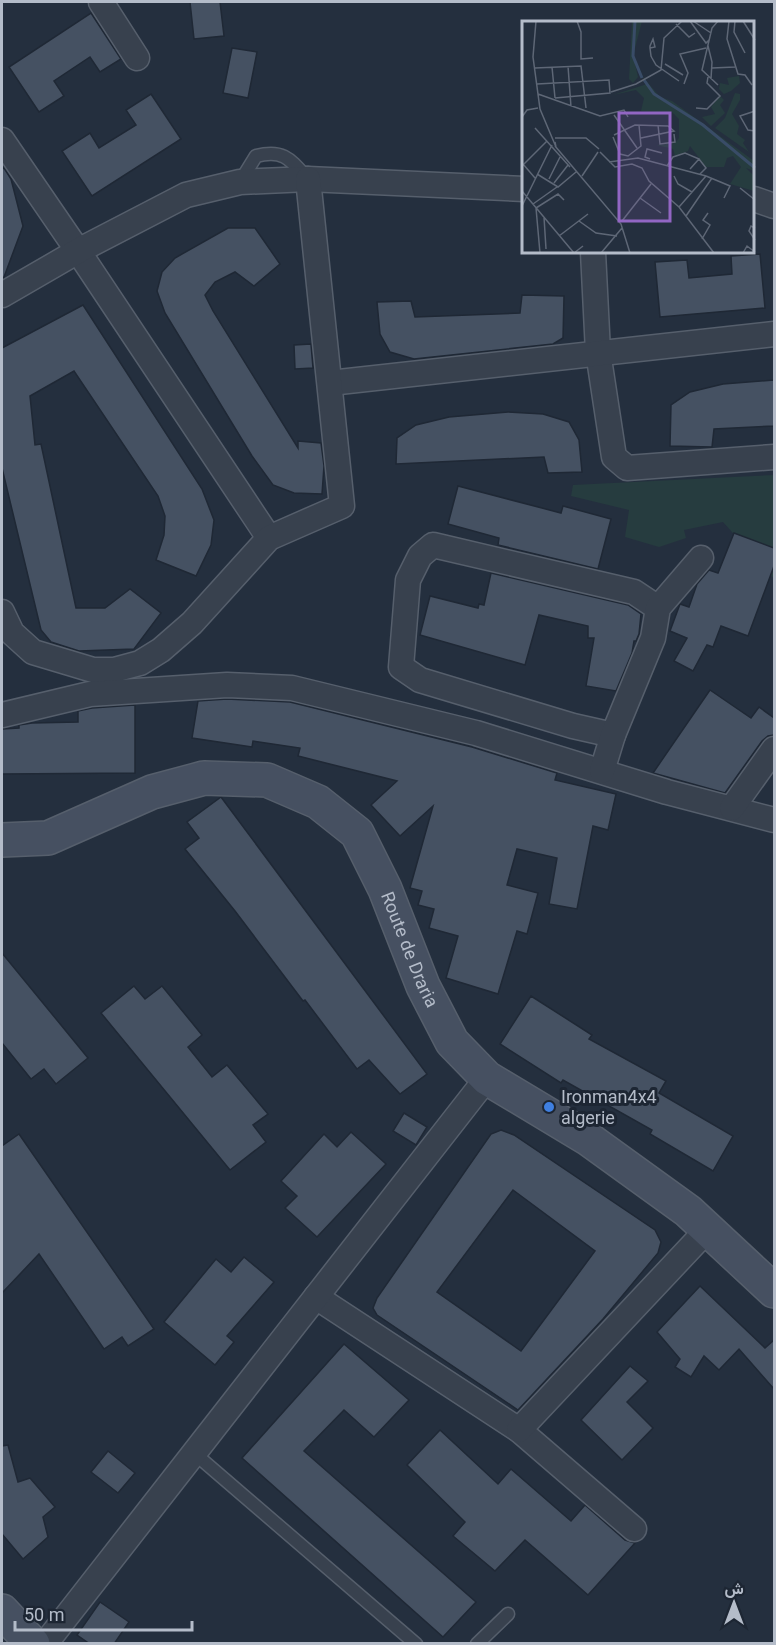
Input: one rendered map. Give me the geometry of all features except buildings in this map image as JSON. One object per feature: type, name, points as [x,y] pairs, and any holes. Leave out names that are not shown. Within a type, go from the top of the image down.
[{"type":"main road","name":"Route de Draria","points":[[2,840],[48,838],[152,792],[204,778],[267,780],[318,801],[357,833],[385,889],[423,986],[452,1042],[487,1078],[587,1138],[688,1211],[774,1291]]},
{"type":"main road","points":[[2,1611],[33,1644]]},
{"type":"street","points":[[101,2],[137,58]]},
{"type":"street","points":[[2,140],[268,538]]},
{"type":"street","points":[[2,612],[12,633],[33,652],[93,670],[114,670],[140,663],[161,650],[192,623],[268,538],[342,506],[308,179]]},
{"type":"street","points":[[2,296],[78,251],[186,195],[240,182],[308,179],[522,189]]},
{"type":"street","points":[[755,200],[774,206]]},
{"type":"street","points":[[593,254],[598,352],[614,457],[627,468],[774,457]]},
{"type":"street","points":[[330,383],[774,334]]},
{"type":"street","points":[[614,735],[573,726],[420,680],[401,667],[408,580],[420,556],[433,545],[634,592],[658,608]]},
{"type":"street","points":[[602,771],[653,638],[658,608],[701,558]]},
{"type":"street","points":[[2,715],[90,694],[227,685],[292,688],[476,733],[668,792],[774,820]]},
{"type":"street","points":[[732,808],[774,749]]},
{"type":"street","points":[[45,1644],[487,1078]]},
{"type":"street","points":[[519,1430],[708,1229]]},
{"type":"street","points":[[316,1297],[519,1430],[634,1529]]},
{"type":"lane","points":[[194,1453],[416,1644]]},
{"type":"lane","points":[[477,1644],[508,1614]]},
{"type":"green space","points":[[774,475],[774,579],[723,522],[684,530],[686,538],[659,547],[625,537],[629,510],[571,496],[573,485]]},
{"type":"place","name":"Ironman4x4 algerie","points":[[549,1107]]}]
